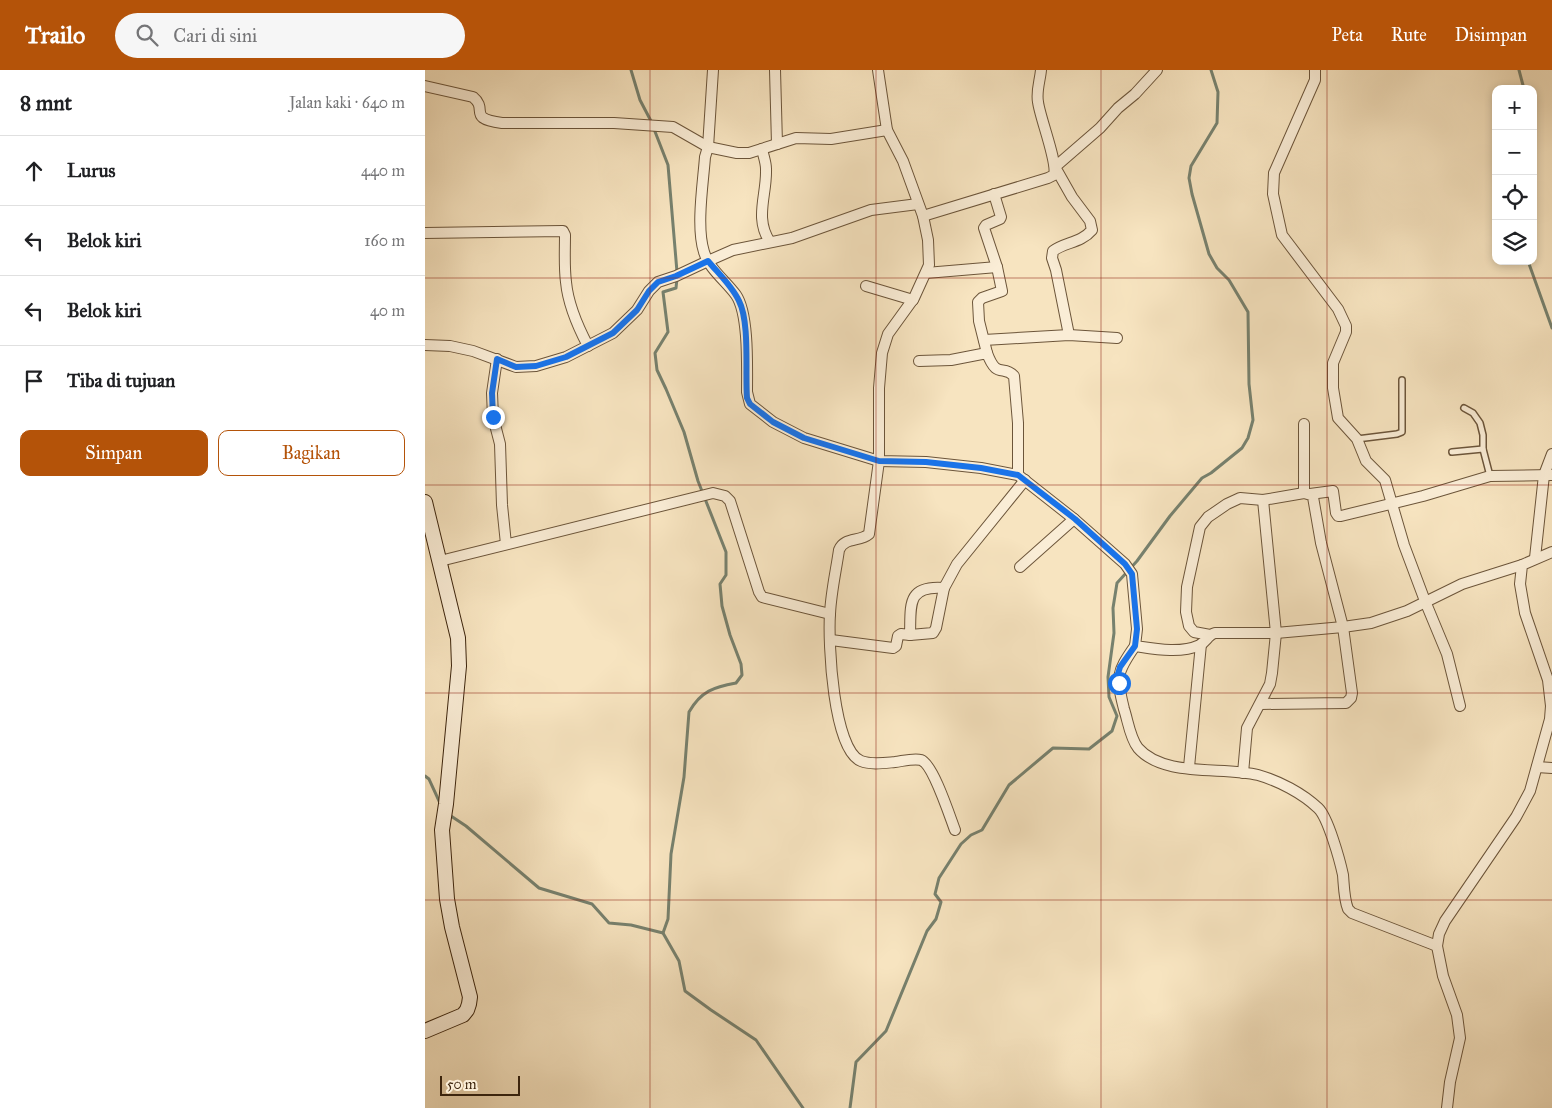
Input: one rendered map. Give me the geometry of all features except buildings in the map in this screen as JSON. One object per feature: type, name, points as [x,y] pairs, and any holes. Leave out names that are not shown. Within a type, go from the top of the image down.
[{"type":"street","points":[[713,70],[708,147],[705,157],[701,236],[708,261],[737,295],[741,303],[744,320],[747,392],[750,404],[773,422],[804,438],[879,461],[926,462],[963,466],[1021,478],[1075,519],[1125,564],[1132,574],[1137,629],[1135,646],[1120,667],[1118,674],[1122,699],[1133,740],[1139,749],[1161,764],[1208,771],[1257,775],[1279,782],[1319,809],[1325,818],[1341,867],[1347,906],[1350,912],[1389,929],[1437,946]]},
{"type":"street","points":[[775,70],[777,144]]},
{"type":"street","points":[[878,70],[887,130],[903,161],[923,216],[929,240],[929,265],[913,300],[888,334],[882,354],[879,388],[879,461],[869,534],[863,538],[845,542],[841,545],[830,614],[837,718],[853,756],[861,762],[875,763],[919,759],[927,763],[955,830]]},
{"type":"street","points":[[1041,70],[1037,100],[1055,167],[1072,197],[1090,221],[1092,230],[1080,240],[1058,248],[1053,252],[1052,258],[1069,335]]},
{"type":"street","points":[[923,216],[1054,175],[1055,167],[1100,128],[1157,70]]},
{"type":"street","points":[[1315,70],[1315,80],[1274,173],[1273,194],[1282,235],[1345,321],[1346,332],[1333,363],[1333,388],[1339,418],[1357,439],[1366,461],[1385,480],[1425,601],[1447,654],[1459,706]]},
{"type":"street","points":[[425,86],[473,97],[477,100],[481,116],[485,121],[501,124],[615,123],[673,128],[708,147],[737,153],[749,153],[796,138],[831,138],[887,130]]},
{"type":"street","points":[[762,149],[766,168],[761,216],[765,234],[770,242]]},
{"type":"street","points":[[831,640],[893,648],[896,646],[898,636],[933,633],[936,628],[944,588],[957,564],[1021,478],[1015,379],[1011,373],[999,370],[991,365],[979,321],[978,302],[982,298],[1002,291],[997,267],[984,228],[1001,217],[994,194]]},
{"type":"street","points":[[425,345],[450,346],[473,351],[516,367],[536,366],[566,357],[613,333],[637,310],[649,291],[658,282],[676,276],[733,250],[792,238],[879,208],[918,204]]},
{"type":"street","points":[[425,233],[563,231],[565,235],[566,284],[575,316],[588,346]]},
{"type":"street","points":[[926,273],[997,267]]},
{"type":"street","points":[[866,286],[913,300]]},
{"type":"street","points":[[984,340],[1069,335],[1117,338]]},
{"type":"street","points":[[919,361],[951,360],[987,352]]},
{"type":"street","points":[[497,359],[492,393],[493,417],[499,444],[506,544]]},
{"type":"street","points":[[1261,704],[1346,703],[1351,698],[1352,693],[1343,627],[1321,544],[1313,498],[1307,493],[1304,424]]},
{"type":"street","points":[[1535,558],[1552,454]]},
{"type":"street","points":[[1210,635],[1194,632],[1189,626],[1187,612],[1187,587],[1200,527],[1213,514],[1240,498],[1263,500],[1333,491],[1338,516],[1392,504],[1491,476],[1548,475]]},
{"type":"street","points":[[440,561],[713,493],[725,496],[730,501],[762,597],[830,614]]},
{"type":"street","points":[[1243,773],[1247,728],[1270,684],[1276,633],[1263,500]]},
{"type":"street","points":[[425,502],[459,649],[459,666],[442,830],[447,899],[469,997],[469,1004],[463,1015],[425,1031]]},
{"type":"street","points":[[1020,567],[1075,519]]},
{"type":"street","points":[[1135,646],[1159,649],[1185,648],[1201,644],[1210,635],[1215,633],[1276,633],[1371,623],[1407,611],[1462,584],[1522,565],[1552,552]]},
{"type":"street","points":[[1447,1108],[1450,1082],[1460,1038],[1460,1025],[1443,976],[1437,946],[1439,934],[1445,922],[1516,817],[1530,791],[1551,706],[1548,680],[1525,613],[1520,584],[1522,565]]},
{"type":"street","points":[[910,635],[911,604],[914,596],[923,590],[944,588]]},
{"type":"street","points":[[1189,768],[1201,644]]},
{"type":"street","points":[[1537,767],[1552,768]]},
{"type":"lane","points":[[1357,439],[1402,432],[1401,380]]},
{"type":"lane","points":[[1464,408],[1473,413],[1480,423],[1483,435],[1483,449],[1491,476]]},
{"type":"lane","points":[[1452,452],[1483,449]]},
{"type":"waterway","points":[[631,70],[640,100],[652,123]]},
{"type":"waterway","points":[[850,1108],[856,1062],[886,1031],[927,931],[936,919],[941,902],[935,894],[939,878],[961,844],[971,835],[982,830],[1009,785],[1053,748],[1089,749],[1112,731],[1117,716],[1109,697],[1108,677],[1114,633],[1113,608],[1117,583],[1137,561],[1170,516],[1202,478],[1242,448],[1248,438],[1253,420],[1249,384],[1248,312],[1229,280],[1217,268],[1209,254],[1189,178],[1191,166],[1217,123],[1218,92],[1211,70]]},
{"type":"waterway","points":[[1519,70],[1523,85]]},
{"type":"waterway","points":[[654,129],[668,165],[677,272]]},
{"type":"waterway","points":[[1529,265],[1552,328]]},
{"type":"waterway","points":[[663,933],[668,919],[671,854],[684,777],[689,712],[703,695],[715,688],[736,683],[742,675],[741,664],[722,606],[720,584],[726,575],[726,552],[698,481],[684,432],[657,370],[655,353],[668,332],[663,292],[676,288],[677,278]]},
{"type":"waterway","points":[[425,776],[429,779],[440,803]]},
{"type":"waterway","points":[[448,814],[466,826],[539,888],[592,904],[609,923],[631,925],[663,933],[679,961],[685,991],[756,1040],[803,1108]]},
{"type":"route","points":[[493,417],[492,393],[497,359],[516,367],[536,366],[566,357],[613,333],[637,310],[649,291],[658,282],[708,261],[737,295],[743,310],[747,398],[750,404],[773,422],[804,438],[879,461],[926,462],[981,468],[1018,475],[1075,519],[1125,564],[1132,574],[1137,629],[1135,646],[1120,667],[1118,674],[1119,683]]}]
